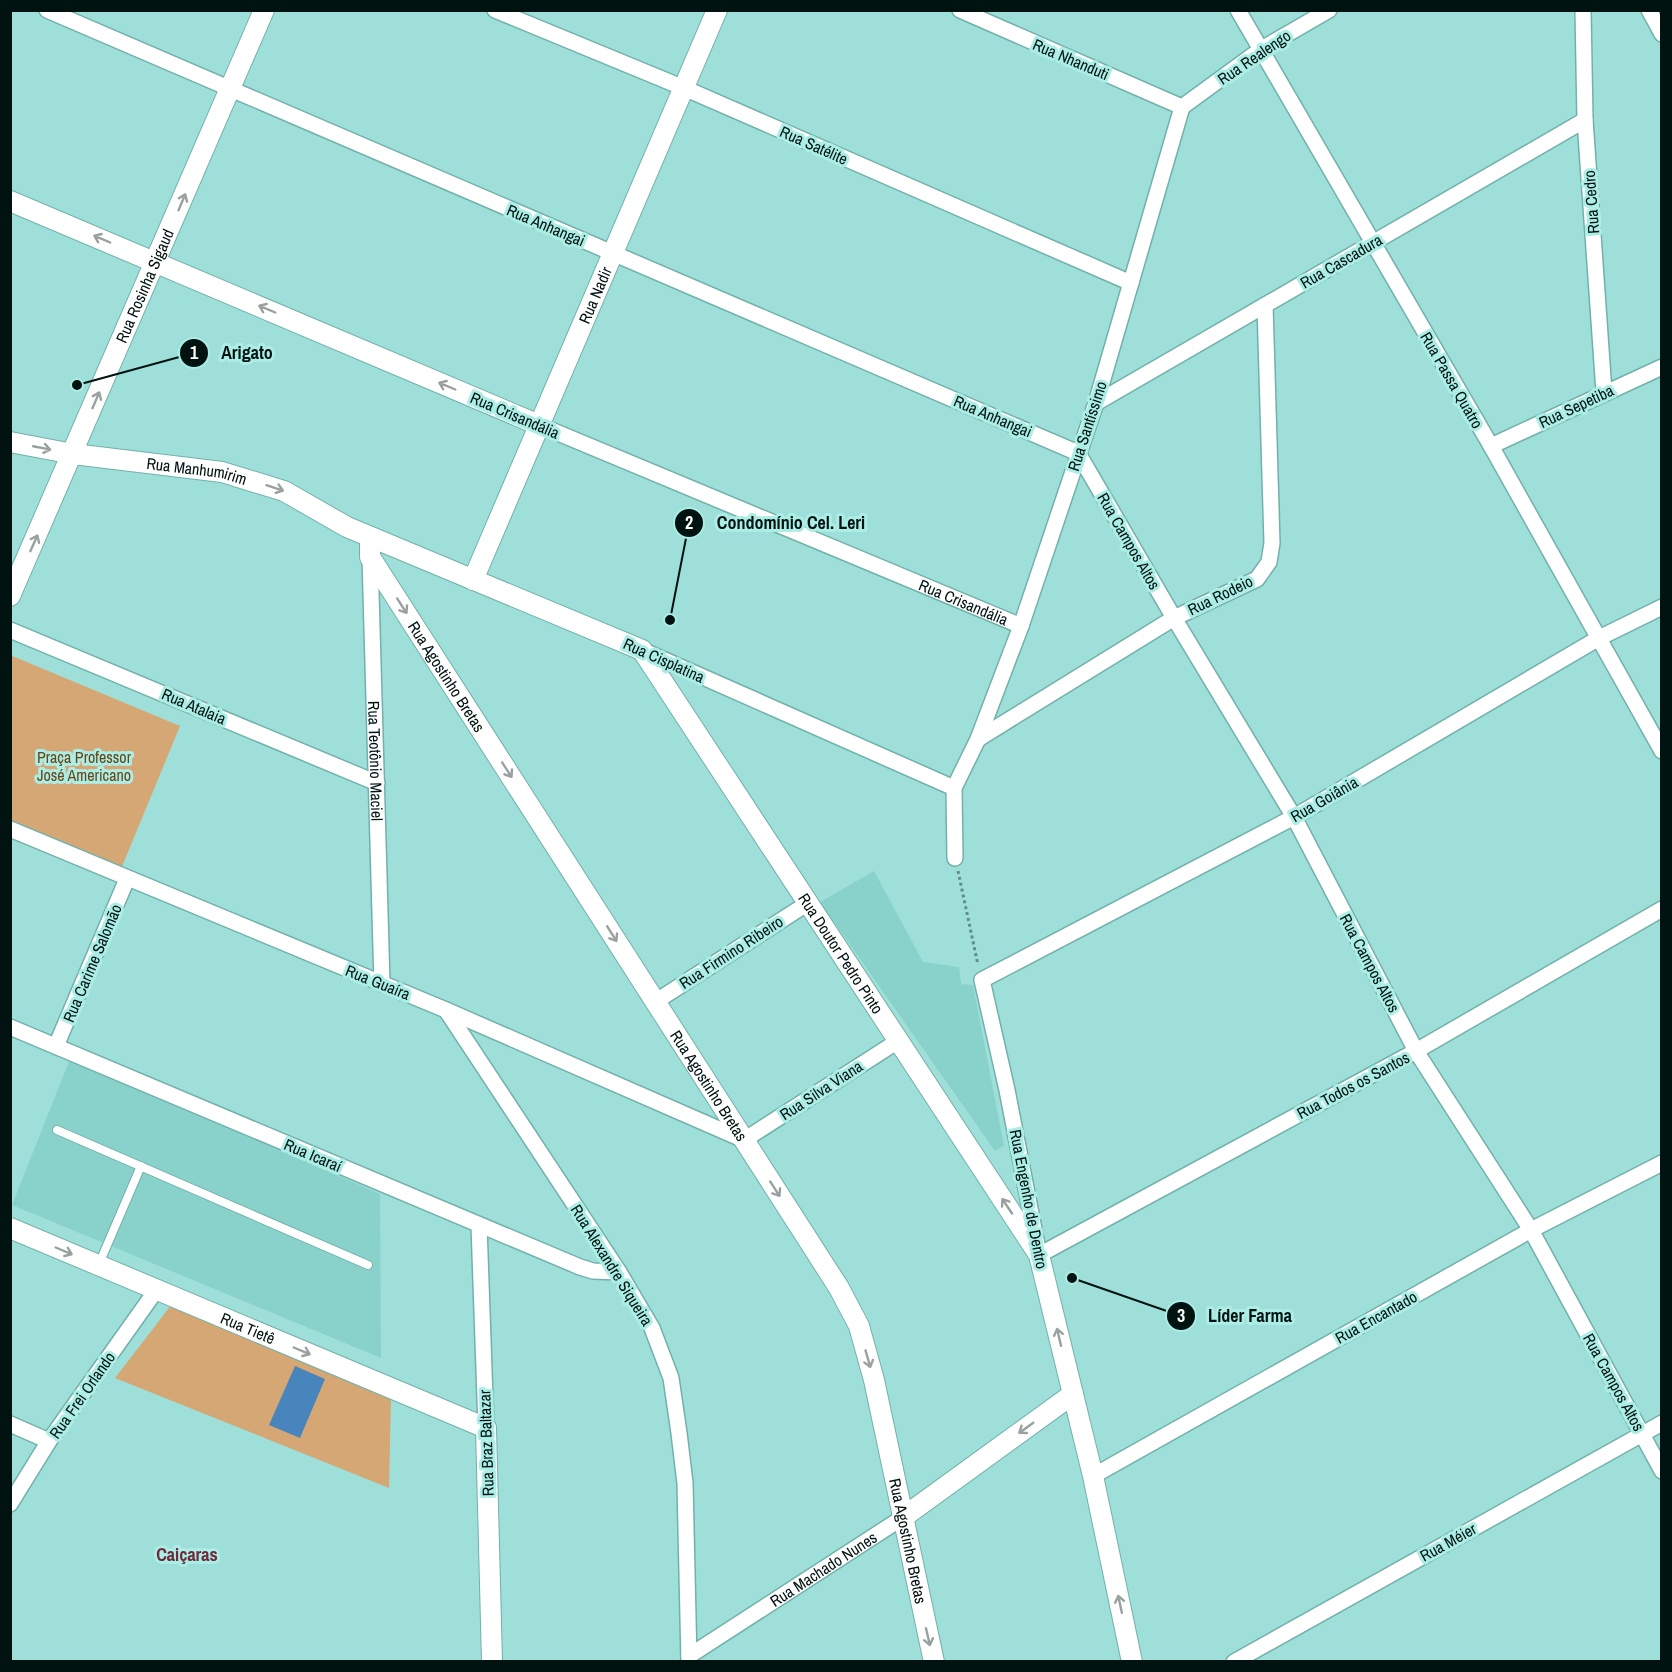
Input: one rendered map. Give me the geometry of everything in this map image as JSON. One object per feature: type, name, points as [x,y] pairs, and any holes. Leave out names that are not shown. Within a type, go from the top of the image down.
[{"type":"street","name":"Rua Anhangai","points":[[47,10],[1078,453]]},
{"type":"street","name":"Rua Rosinha Sigaud","points":[[10,596],[264,10]]},
{"type":"street","name":"Rua Satélite","points":[[495,10],[684,88],[1131,283]]},
{"type":"street","name":"Rua Nadir","points":[[473,580],[717,10]]},
{"type":"street","name":"Rua Nhanduti","points":[[960,10],[1182,107]]},
{"type":"street","name":"Rua Passa Quatro","points":[[1238,10],[1491,446],[1662,751]]},
{"type":"street","name":"Rua Realengo","points":[[1182,107],[1260,50],[1329,10]]},
{"type":"street","name":"Rua Cedro","points":[[1583,10],[1585,120],[1604,392]]},
{"type":"street","points":[[1649,10],[1662,34]]},
{"type":"street","name":"Rua Santíssimo","points":[[978,739],[1021,626],[1096,403],[1182,107]]},
{"type":"street","name":"Rua Cascadura","points":[[1096,403],[1585,120]]},
{"type":"street","name":"Rua Crisandália","points":[[10,201],[1021,626]]},
{"type":"street","name":"Rua Rodeio","points":[[978,739],[1174,618],[1257,579],[1269,562],[1272,543],[1265,305]]},
{"type":"street","name":"Rua Sepetiba","points":[[1491,446],[1662,367]]},
{"type":"street","name":"Rua Manhumirim","points":[[10,442],[73,454],[222,472],[284,491],[347,527],[370,537]]},
{"type":"street","name":"Rua Campos Altos","points":[[1078,453],[1294,817],[1416,1051],[1531,1230],[1662,1471]]},
{"type":"street","name":"Rua Cisplatina","points":[[370,537],[642,650],[954,788]]},
{"type":"street","name":"Rua Teotônio Maciel","points":[[370,537],[382,984]]},
{"type":"street","name":"Rua Agostinho Bretas","points":[[370,557],[839,1288],[859,1326],[886,1435],[934,1662]]},
{"type":"street","name":"Rua Goiânia","points":[[982,980],[1294,817],[1599,638],[1662,608]]},
{"type":"street","name":"Rua Atalaia","points":[[10,630],[377,783]]},
{"type":"street","name":"Rua Doutor Pedro Pinto","points":[[642,650],[897,1041],[1040,1255]]},
{"type":"street","points":[[955,858],[954,788],[978,739]]},
{"type":"street","name":"Rua Guaíra","points":[[10,829],[446,1010],[744,1140]]},
{"type":"street","name":"Rua Carime Salomão","points":[[56,1046],[127,879]]},
{"type":"street","name":"Rua Firmino Ribeiro","points":[[655,1002],[808,903]]},
{"type":"street","name":"Rua Todos os Santos","points":[[1040,1255],[1416,1051],[1662,909]]},
{"type":"street","name":"Rua Engenho de Dentro","points":[[982,980],[1040,1255],[1093,1476],[1132,1662]]},
{"type":"street","name":"Rua Alexandre Siqueira","points":[[446,1010],[618,1272],[652,1328],[671,1378],[685,1483],[689,1659]]},
{"type":"street","name":"Rua Icaraí","points":[[10,1027],[580,1267],[593,1271],[618,1272]]},
{"type":"street","name":"Rua Silva Viana","points":[[744,1140],[897,1041]]},
{"type":"street","name":"Rua Encantado","points":[[1093,1476],[1531,1230],[1662,1163]]},
{"type":"street","name":"Rua Braz Baltazar","points":[[479,1225],[492,1662]]},
{"type":"street","name":"Rua Tietê","points":[[10,1228],[486,1428]]},
{"type":"street","name":"Rua Frei Orlando","points":[[10,1504],[49,1441],[157,1289]]},
{"type":"street","name":"Rua Machado Nunes","points":[[689,1659],[902,1518],[1073,1394]]},
{"type":"street","points":[[10,1424],[49,1441]]},
{"type":"street","name":"Rua Méier","points":[[1234,1662],[1642,1433],[1662,1424]]},
{"type":"lane","points":[[57,1130],[368,1265]]},
{"type":"lane","points":[[98,1265],[141,1166]]},
{"type":"path","points":[[955,858],[982,980]]},
{"type":"shaded area","points":[[874,871],[923,962],[959,967],[961,984],[973,985],[1004,1146],[995,1151],[820,902]]},
{"type":"shaded area","points":[[70,1059],[380,1194],[381,1358],[12,1205]]},
{"type":"shaded area","points":[[295,1366],[325,1379],[300,1438],[269,1425]]},
{"type":"green space","name":"Praça Professor José Americano","points":[[10,655],[180,726],[121,869],[11,825]]},
{"type":"green space","points":[[172,1304],[391,1396],[389,1488],[115,1378]]},
{"type":"place","name":"Arigato","points":[[77,385]]},
{"type":"place","name":"Condomínio Cel. Leri","points":[[670,620]]},
{"type":"place","name":"Líder Farma","points":[[1072,1278]]},
{"type":"district","name":"Caiçaras","points":[[187,1554]]}]
